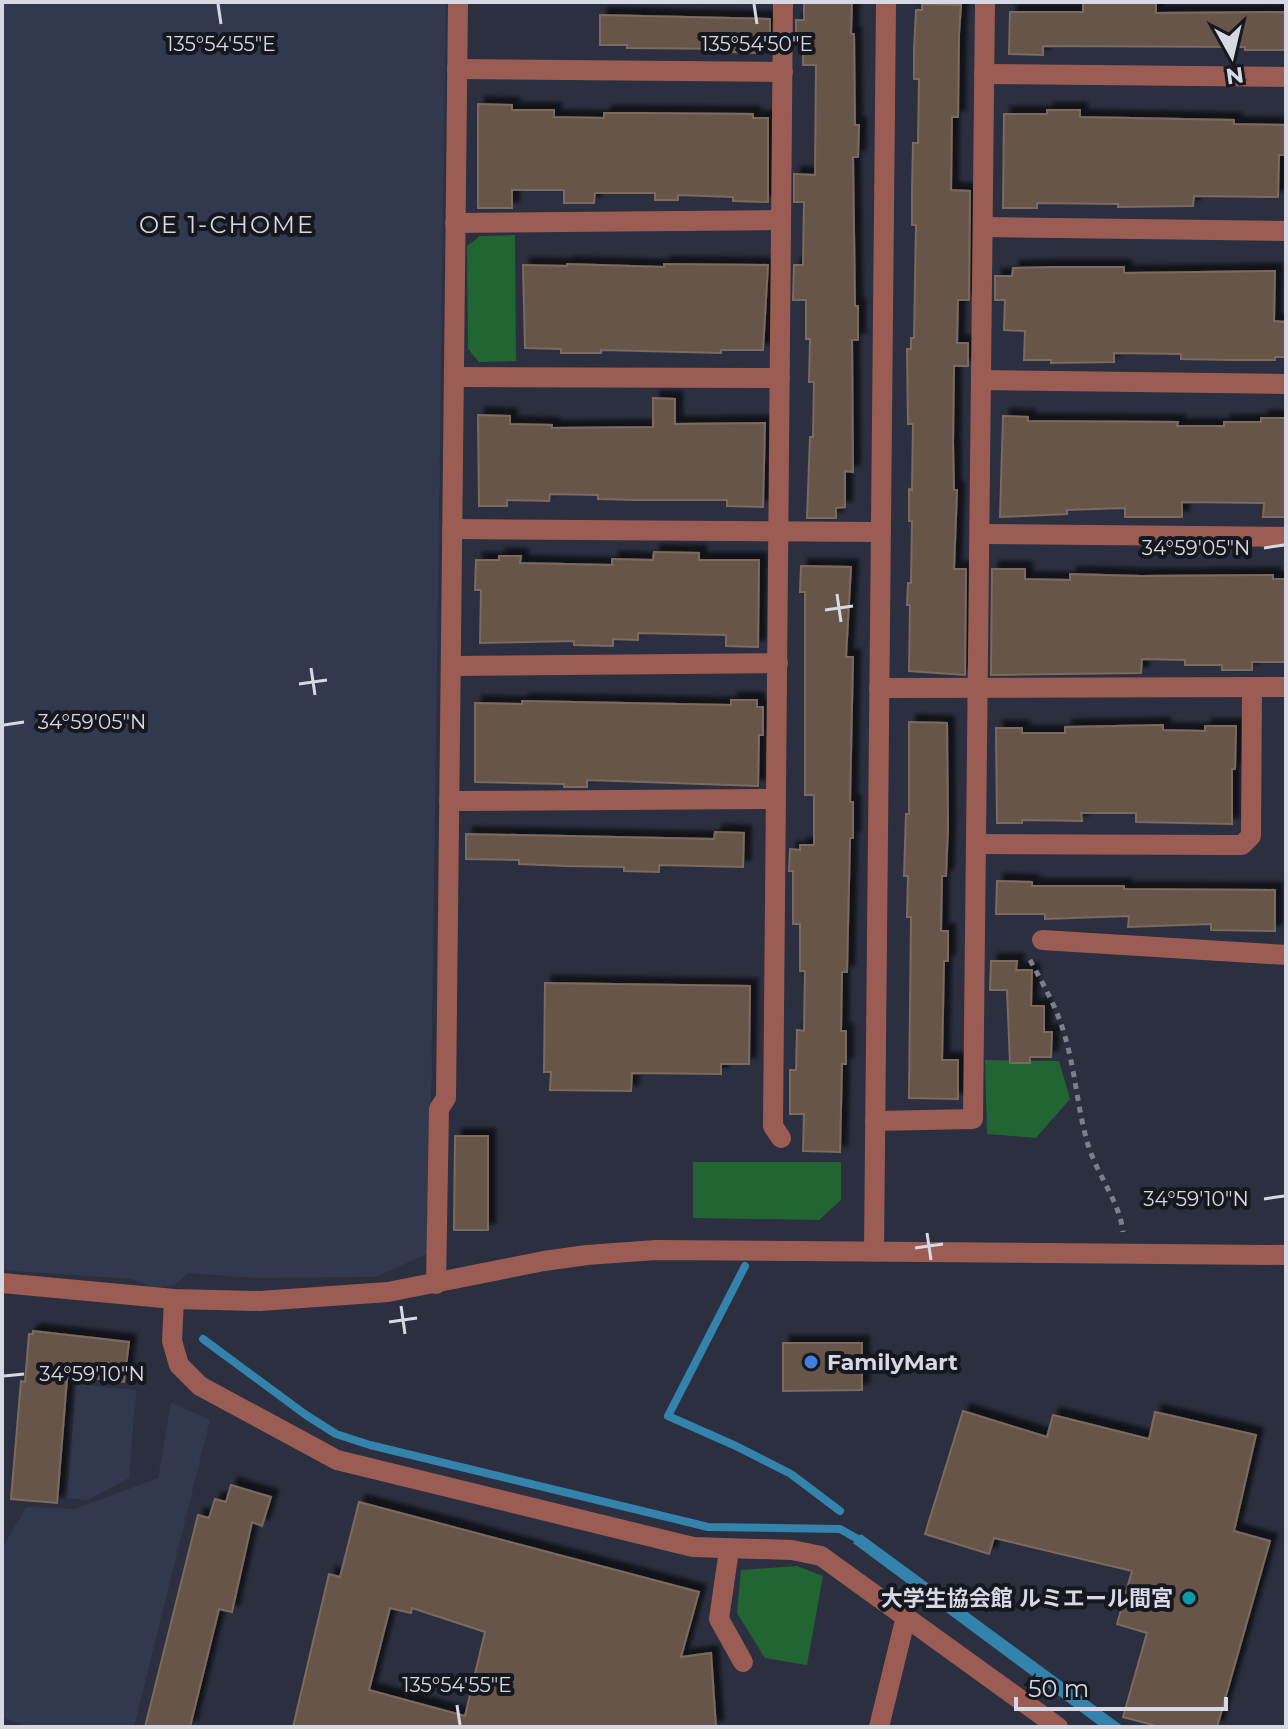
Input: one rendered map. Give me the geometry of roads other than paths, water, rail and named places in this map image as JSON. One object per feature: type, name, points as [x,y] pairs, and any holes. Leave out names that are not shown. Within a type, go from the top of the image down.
[{"type":"street","points":[[436,1284],[439,1109],[446,1098],[458,2]]},
{"type":"street","points":[[781,1138],[773,1126],[783,2]]},
{"type":"street","points":[[874,1251],[886,2]]},
{"type":"street","points":[[875,1121],[973,1119],[985,2]]},
{"type":"street","points":[[457,69],[783,72]]},
{"type":"street","points":[[984,74],[1286,77]]},
{"type":"street","points":[[455,223],[781,220]]},
{"type":"street","points":[[983,227],[1286,231]]},
{"type":"street","points":[[454,377],[780,378]]},
{"type":"street","points":[[981,380],[1286,384]]},
{"type":"street","points":[[452,529],[881,532]]},
{"type":"street","points":[[980,534],[1286,537]]},
{"type":"street","points":[[451,666],[778,663]]},
{"type":"street","points":[[977,844],[1242,845],[1251,836],[1252,687]]},
{"type":"street","points":[[879,688],[1286,687]]},
{"type":"street","points":[[449,801],[776,799]]},
{"type":"street","points":[[1042,940],[1286,955]]},
{"type":"street","points":[[2,1283],[174,1299],[260,1301],[388,1292],[587,1255],[656,1250],[1286,1255]]},
{"type":"street","points":[[174,1299],[172,1341],[179,1365],[200,1386],[337,1460],[693,1547],[792,1550],[821,1556],[1048,1724]]},
{"type":"street","points":[[729,1550],[719,1619],[743,1662]]},
{"type":"street","points":[[879,1727],[906,1616]]},
{"type":"water","points":[[861,1534],[1124,1727],[1101,1727],[853,1543]]},
{"type":"waterway","points":[[745,1266],[668,1416],[791,1474],[840,1511]]},
{"type":"waterway","points":[[203,1339],[306,1415],[336,1434],[370,1445],[708,1527],[840,1529],[865,1543]]},
{"type":"place","name":"FamilyMart","points":[[811,1362]]},
{"type":"place","name":"大学生協会館 ルミエール間宮","points":[[1189,1598]]},
{"type":"district","name":"OE 1-CHOME","points":[[227,224]]}]
